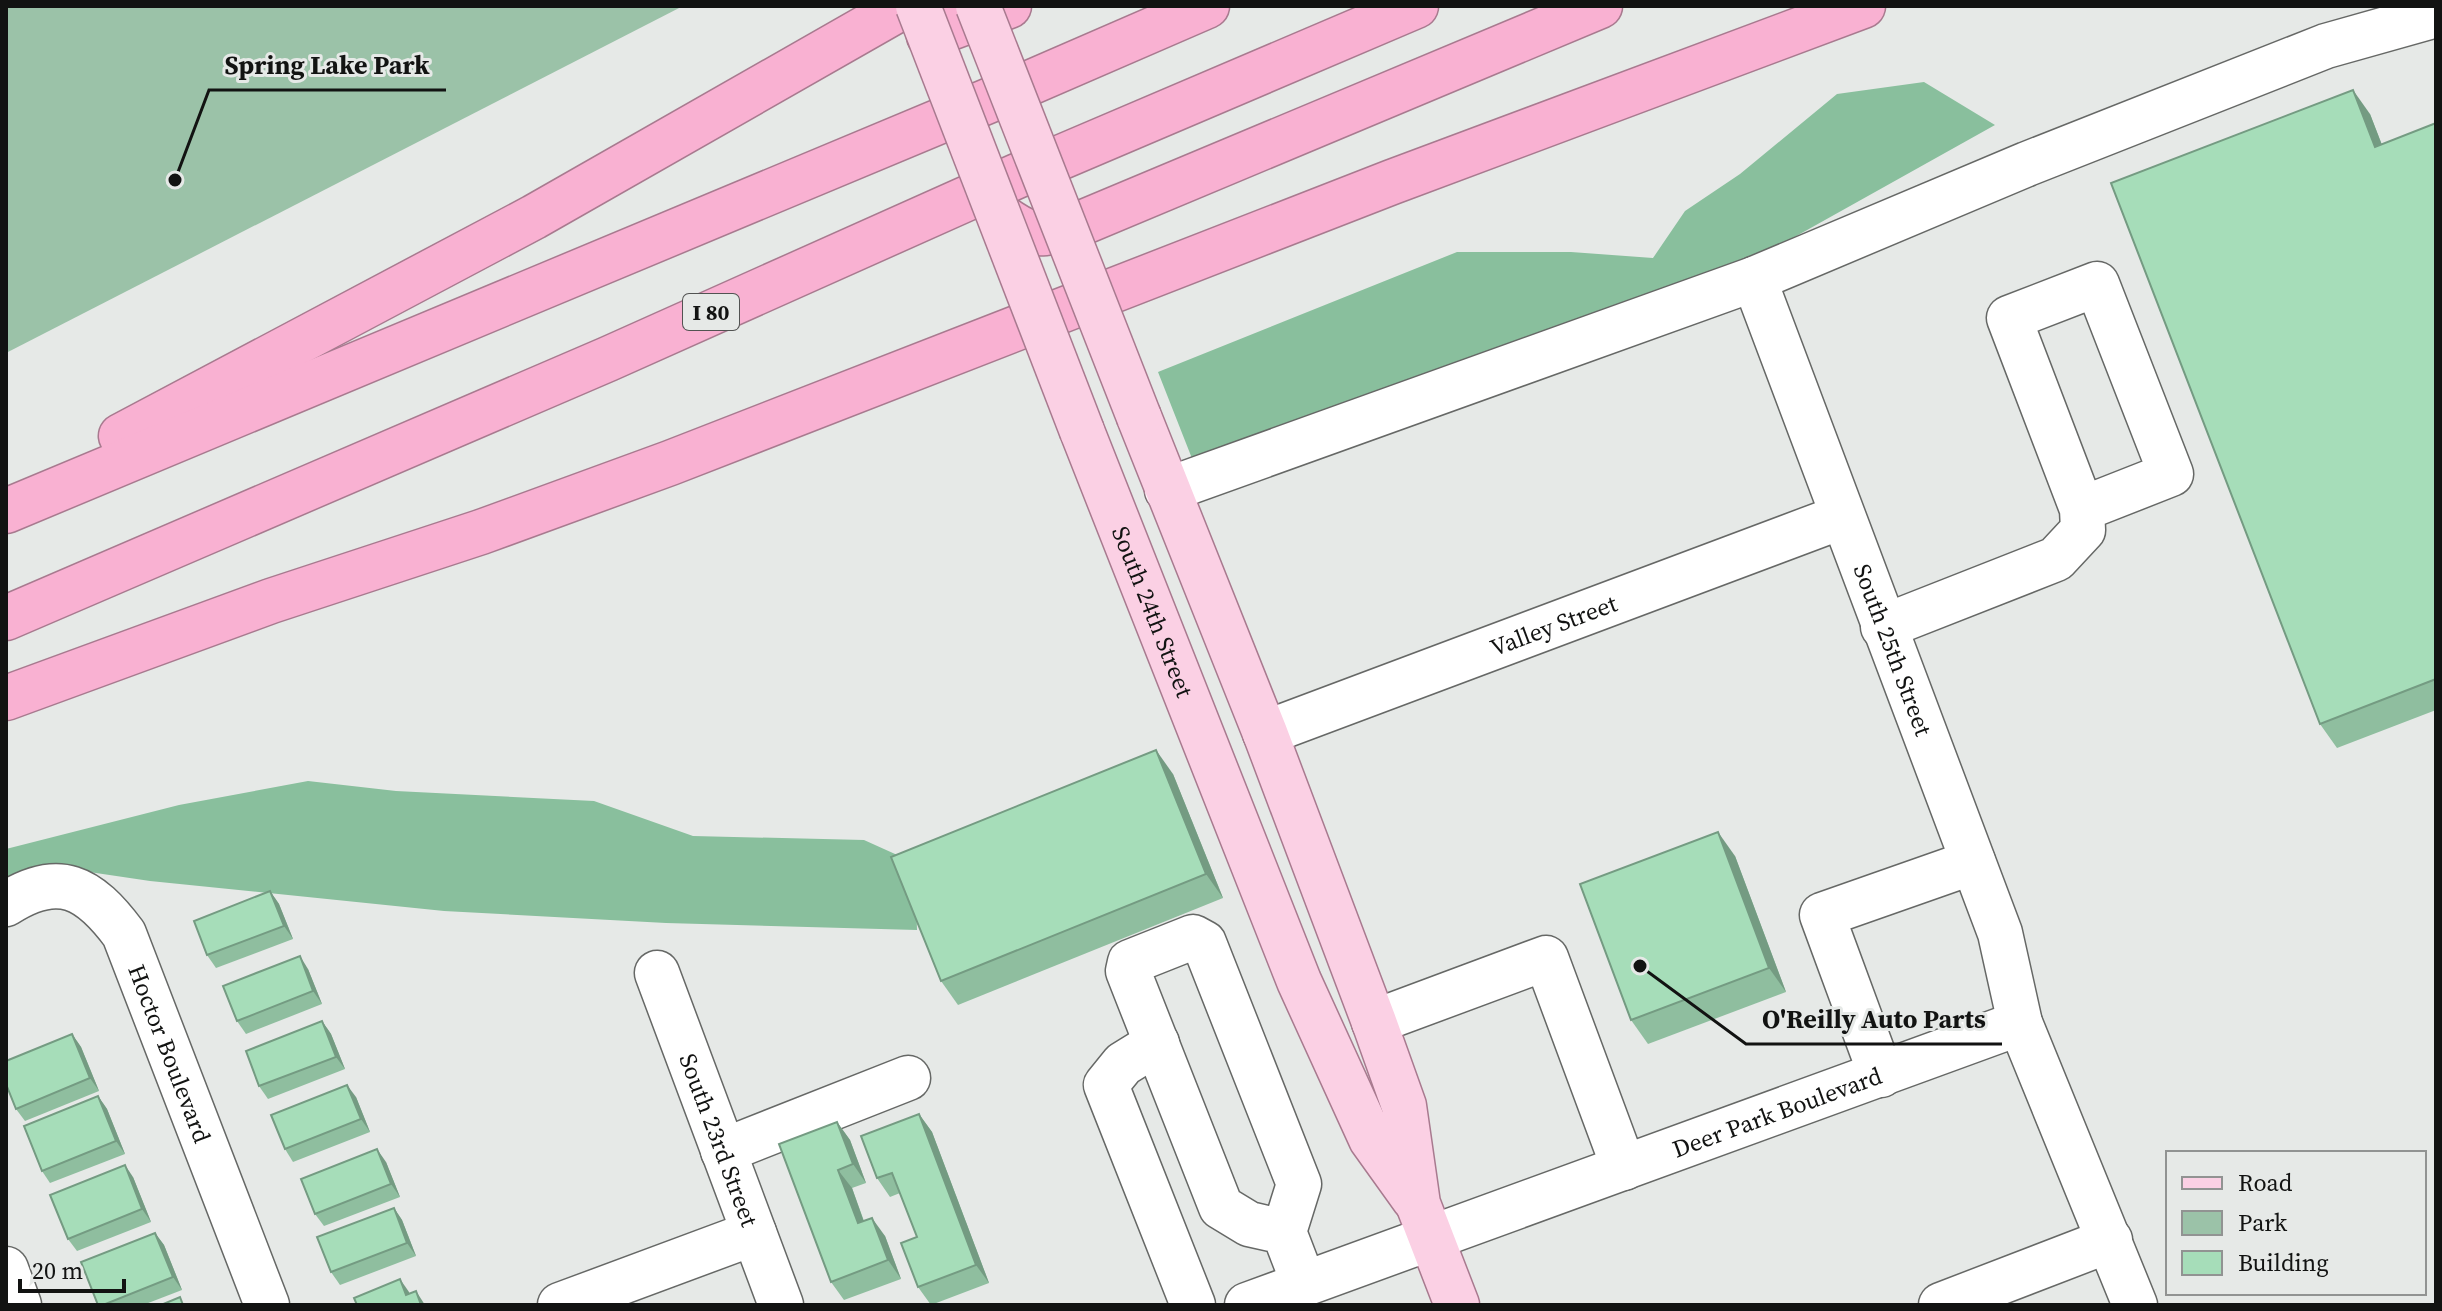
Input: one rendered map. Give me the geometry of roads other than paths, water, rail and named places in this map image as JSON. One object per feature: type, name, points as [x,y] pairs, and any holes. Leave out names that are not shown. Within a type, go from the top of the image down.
[{"type":"highway","points":[[6,511],[974,107],[1207,6]]},
{"type":"highway","name":"I 80","points":[[6,618],[608,359],[1017,176],[1416,6]]},
{"type":"highway","points":[[1001,216],[1018,228],[1037,235],[1065,230],[1600,6]]},
{"type":"highway","points":[[6,698],[271,601],[481,532],[670,463],[1377,187],[1863,6]]},
{"type":"highway","points":[[6,497],[917,16],[990,10]]},
{"type":"main road","name":"South 24th Street","points":[[990,10],[1065,230],[1265,733],[1374,1022],[1404,1106],[1424,1222]]},
{"type":"main road","name":"South 24th Street","points":[[917,16],[1001,216],[1082,431],[1299,981],[1371,1139],[1424,1222],[1457,1305]]},
{"type":"street","points":[[1167,490],[1754,279],[2027,164],[2326,46],[2436,15]]},
{"type":"street","name":"South 25th Street","points":[[1754,279],[2000,933],[2020,1023]]},
{"type":"street","points":[[1883,627],[2056,559],[2083,530],[2082,509],[2009,318],[2097,284],[2171,474],[2082,509]]},
{"type":"street","name":"Valley Street","points":[[1265,733],[1841,517]]},
{"type":"street","points":[[1881,1075],[1822,915],[1973,862]]},
{"type":"street","name":"Hoctor Boulevard","points":[[6,904],[26,891],[48,885],[70,888],[83,893],[106,910],[124,934],[267,1305]]},
{"type":"street","points":[[1284,1232],[1249,1224],[1221,1207],[1128,971],[1130,962],[1193,937],[1204,943],[1299,1184],[1284,1232],[1304,1284]]},
{"type":"street","points":[[1374,1022],[1546,958],[1624,1168]]},
{"type":"street","name":"South 23rd Street","points":[[657,973],[781,1305]]},
{"type":"street","points":[[2020,1023],[2135,1305]]},
{"type":"street","name":"Deer Park Boulevard","points":[[1247,1305],[1304,1284],[1424,1222],[1624,1168],[2020,1023]]},
{"type":"street","points":[[1157,1043],[1123,1064],[1106,1085],[1193,1305]]},
{"type":"street","points":[[723,1151],[908,1078]]},
{"type":"street","points":[[560,1305],[754,1233]]},
{"type":"street","points":[[1941,1305],[2110,1240]]},
{"type":"street","points":[[6,1269],[19,1305]]},
{"type":"place","name":"Spring Lake Park","points":[[175,180]]},
{"type":"place","name":"O'Reilly Auto Parts","points":[[1640,966]]}]
